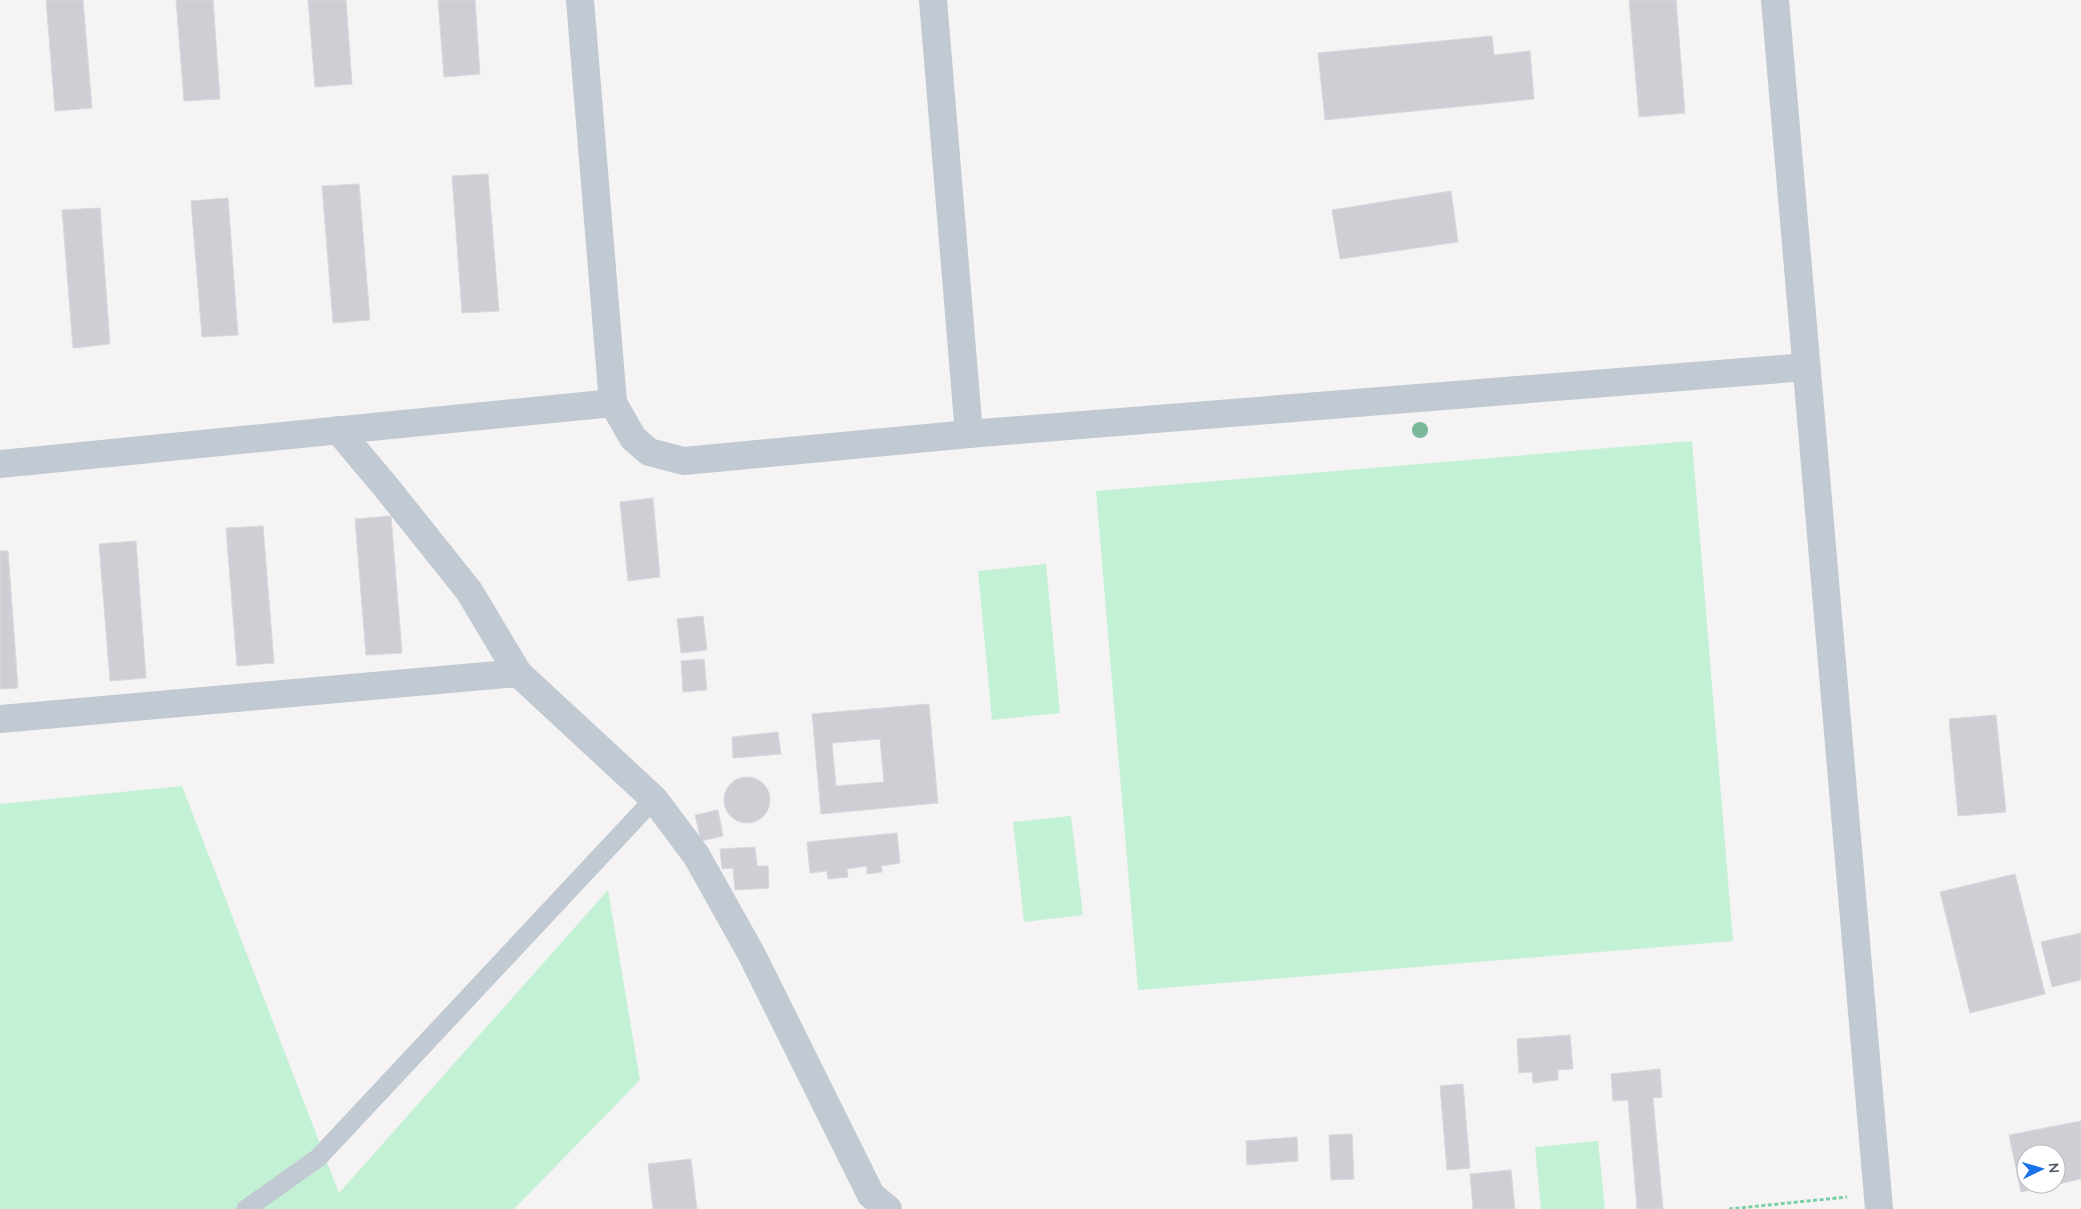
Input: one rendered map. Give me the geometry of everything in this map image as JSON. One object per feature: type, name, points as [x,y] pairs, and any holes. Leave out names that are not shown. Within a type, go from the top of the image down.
[{"type":"street","points":[[580,0],[613,403],[633,438],[649,452],[684,460],[969,434],[1806,367]]},
{"type":"street","points":[[933,0],[969,434]]},
{"type":"street","points":[[1775,0],[1878,1202]]},
{"type":"street","points":[[0,464],[613,403]]},
{"type":"street","points":[[338,430],[386,486],[469,591],[518,673],[654,799],[696,855],[752,955],[872,1195],[888,1209]]},
{"type":"street","points":[[0,719],[518,673]]},
{"type":"lane","points":[[246,1209],[318,1158],[654,799]]},
{"type":"path","points":[[1729,1209],[1878,1202]]},
{"type":"green space","points":[[1692,441],[1733,941],[1138,990],[1096,491]]},
{"type":"green space","points":[[1046,564],[1060,713],[992,720],[978,571]]},
{"type":"green space","points":[[182,786],[339,1193],[608,890],[640,1080],[514,1209],[0,1209],[0,804]]},
{"type":"green space","points":[[1071,816],[1083,915],[1024,922],[1013,822]]},
{"type":"green space","points":[[1598,1141],[1605,1209],[1541,1209],[1535,1147]]},
{"type":"building","points":[[46,0],[83,0],[92,108],[55,111]]},
{"type":"building","points":[[176,0],[213,0],[220,99],[184,101]]},
{"type":"building","points":[[308,0],[346,0],[352,84],[315,87]]},
{"type":"building","points":[[438,0],[475,0],[480,74],[444,77]]},
{"type":"building","points":[[1629,0],[1676,0],[1685,113],[1639,117]]},
{"type":"building","points":[[1492,36],[1494,55],[1530,51],[1534,99],[1325,120],[1318,53]]},
{"type":"building","points":[[488,174],[499,311],[462,313],[452,176]]},
{"type":"building","points":[[359,184],[370,320],[333,323],[322,186]]},
{"type":"building","points":[[1451,191],[1458,242],[1340,259],[1332,210]]},
{"type":"building","points":[[228,198],[238,335],[202,337],[191,201]]},
{"type":"building","points":[[100,208],[110,344],[73,348],[62,210]]},
{"type":"building","points":[[653,498],[660,577],[628,581],[620,502]]},
{"type":"building","points":[[391,516],[402,653],[366,655],[355,519]]},
{"type":"building","points":[[263,526],[274,663],[237,666],[226,528]]},
{"type":"building","points":[[136,541],[146,678],[110,681],[99,544]]},
{"type":"building","points":[[0,551],[8,551],[18,688],[0,689]]},
{"type":"building","points":[[703,616],[707,650],[681,653],[677,619]]},
{"type":"building","points":[[704,659],[707,690],[683,692],[681,661]]},
{"type":"building","points":[[929,704],[938,803],[821,814],[812,714]],"holes":[[[880,739],[884,782],[836,786],[832,743]]]},
{"type":"building","points":[[1996,715],[2006,812],[1958,816],[1949,719]]},
{"type":"building","points":[[778,732],[781,754],[733,758],[732,737]]},
{"type":"building","points":[[747,777],[760,781],[766,787],[770,800],[766,813],[760,819],[747,823],[734,819],[728,813],[724,800],[728,787],[734,781]]},
{"type":"building","points":[[718,810],[723,836],[701,841],[695,815]]},
{"type":"building","points":[[897,833],[900,863],[881,866],[882,872],[867,874],[867,866],[847,869],[848,877],[828,879],[827,871],[810,873],[807,842]]},
{"type":"building","points":[[755,847],[757,866],[768,866],[769,888],[735,890],[733,868],[722,869],[720,849]]},
{"type":"building","points":[[2015,874],[2045,994],[1970,1013],[1940,892]]},
{"type":"building","points":[[2081,933],[2081,980],[2052,987],[2041,942]]},
{"type":"building","points":[[1570,1035],[1573,1069],[1558,1070],[1558,1080],[1533,1083],[1532,1072],[1519,1073],[1517,1039]]},
{"type":"building","points":[[1660,1069],[1662,1097],[1653,1098],[1663,1209],[1637,1209],[1628,1100],[1613,1101],[1611,1074]]},
{"type":"building","points":[[1463,1084],[1470,1168],[1447,1170],[1440,1086]]},
{"type":"building","points":[[2081,1121],[2081,1179],[2066,1182],[2066,1144],[2016,1144],[2016,1168],[2009,1135]]},
{"type":"building","points":[[1352,1134],[1354,1179],[1331,1180],[1329,1135]]},
{"type":"building","points":[[1297,1137],[1298,1161],[1247,1165],[1246,1141]]},
{"type":"building","points":[[691,1159],[697,1209],[653,1209],[648,1164]]},
{"type":"building","points":[[1511,1170],[1515,1209],[1473,1209],[1470,1174]]}]
